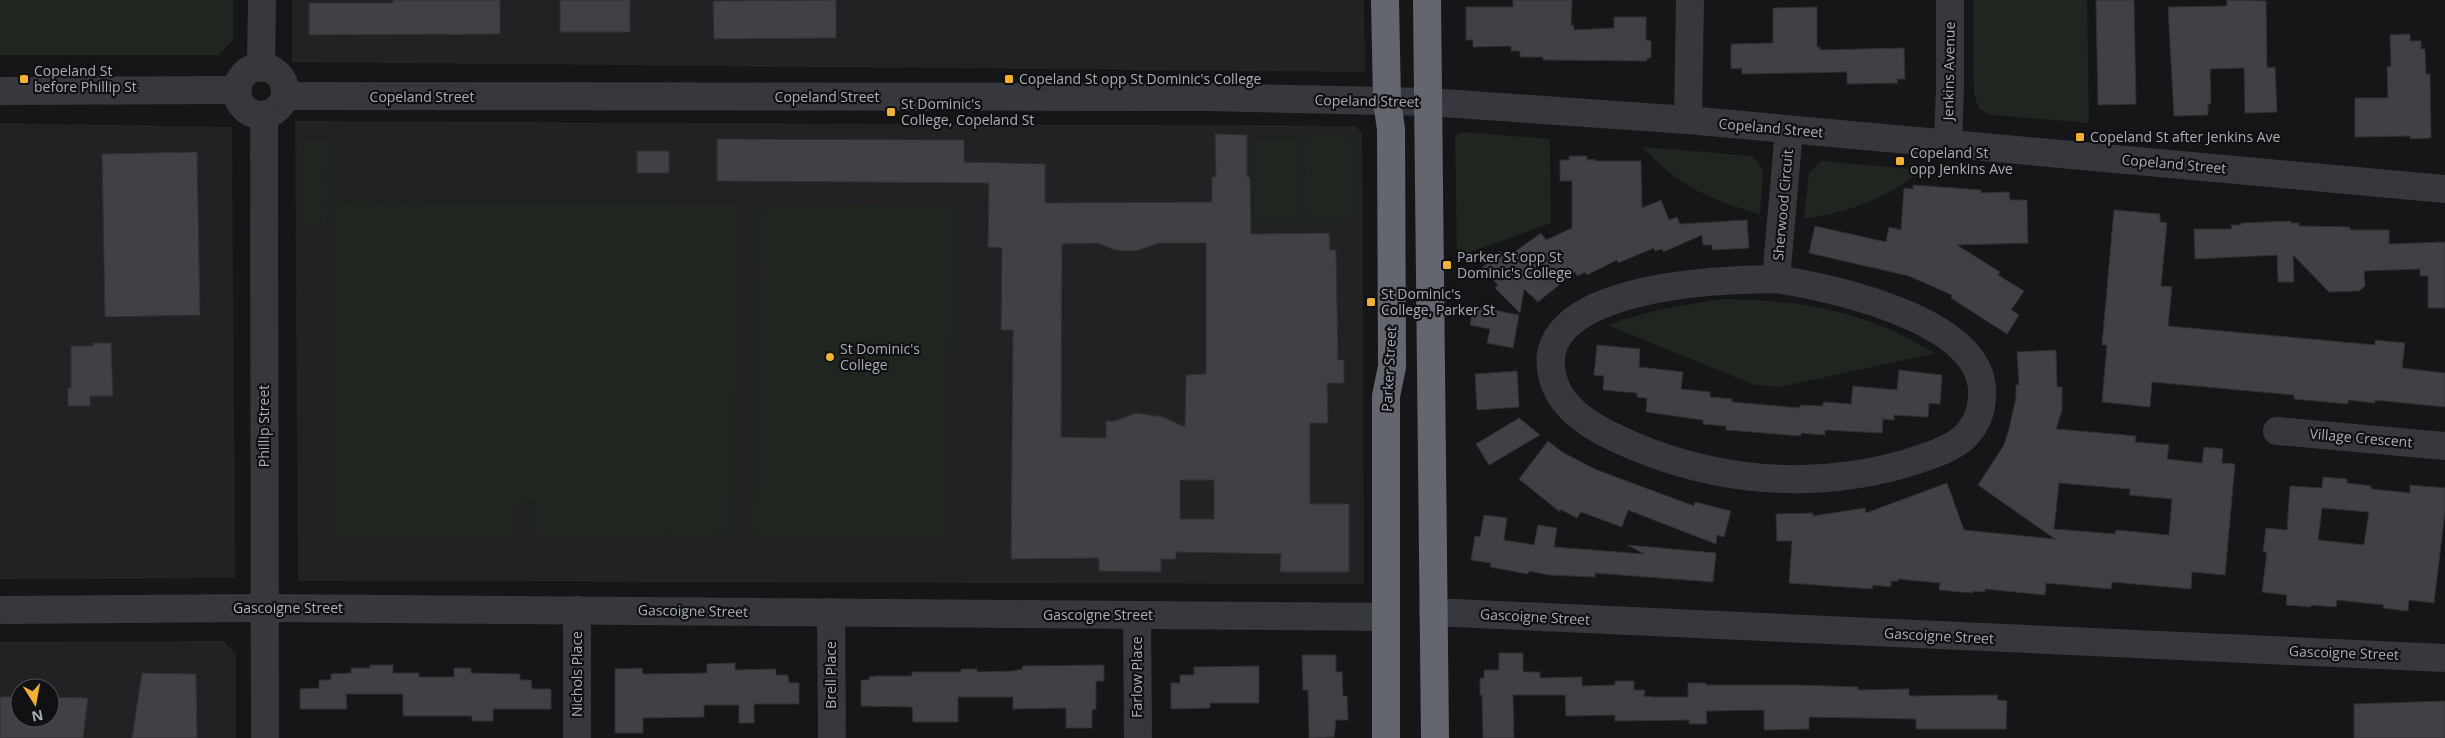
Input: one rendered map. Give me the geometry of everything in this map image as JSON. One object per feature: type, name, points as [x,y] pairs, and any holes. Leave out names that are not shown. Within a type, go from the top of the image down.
[{"type":"highway","name":"Parker Street","points":[[1385,0],[1387,101],[1391,130],[1392,367],[1386,396],[1386,738]]},
{"type":"highway","points":[[1427,0],[1435,738]]},
{"type":"street","points":[[261,68],[262,0]]},
{"type":"street","points":[[1688,120],[1690,0]]},
{"type":"street","name":"Jenkins Avenue","points":[[1948,143],[1950,0]]},
{"type":"street","points":[[261,68],[272,70],[278,74],[285,87],[284,96],[278,108],[264,114],[256,114],[242,105],[238,90],[243,76],[250,71],[261,68]]},
{"type":"street","points":[[0,91],[238,90]]},
{"type":"street","name":"Copeland Street","points":[[284,96],[1059,97],[1428,102],[1688,120],[2445,189]]},
{"type":"street","name":"Phillip Street","points":[[264,114],[264,738]]},
{"type":"street","name":"Sherwood Circuit","points":[[1776,279],[1789,130]]},
{"type":"street","name":"Sherwood Circuit","points":[[1776,279],[1844,292],[1877,303],[1923,323],[1960,346],[1975,362],[1982,384],[1980,411],[1972,427],[1960,441],[1950,447],[1891,468],[1828,478],[1759,478],[1684,464],[1618,439],[1577,414],[1561,397],[1552,376],[1552,359],[1556,341],[1573,320],[1592,309],[1638,294],[1691,283],[1717,280],[1776,279]]},
{"type":"street","name":"Village Crescent","points":[[2277,431],[2445,446]]},
{"type":"street","name":"Gascoigne Street","points":[[0,610],[264,608],[1386,616]]},
{"type":"street","name":"Nichols Place","points":[[577,610],[577,738]]},
{"type":"street","name":"Brell Place","points":[[831,612],[832,738]]},
{"type":"street","name":"Gascoigne Street","points":[[1433,612],[2445,658]]},
{"type":"street","name":"Farlow Place","points":[[1137,615],[1138,738]]},
{"type":"shaded area","points":[[0,0],[233,0],[233,40],[219,55],[0,55]]},
{"type":"shaded area","points":[[292,0],[1364,0],[1365,72],[292,62]]},
{"type":"shaded area","points":[[1973,0],[2087,0],[2089,123],[1991,115],[1979,109],[1974,94]]},
{"type":"shaded area","name":"St Dominic's College","points":[[295,121],[1355,126],[1362,133],[1364,584],[298,581]]},
{"type":"shaded area","points":[[0,123],[232,127],[235,578],[0,579]]},
{"type":"shaded area","points":[[1461,132],[1550,139],[1551,223],[1457,257],[1455,137]]},
{"type":"shaded area","points":[[1351,136],[1351,222],[1305,222],[1304,137]]},
{"type":"shaded area","points":[[1299,137],[1299,222],[1254,222],[1253,138]]},
{"type":"shaded area","points":[[298,141],[328,141],[327,227],[297,226]]},
{"type":"shaded area","points":[[1642,147],[1752,156],[1763,169],[1760,214],[1725,203],[1696,190],[1669,172]]},
{"type":"shaded area","points":[[1821,161],[1922,170],[1895,189],[1866,203],[1804,219],[1809,173]]},
{"type":"shaded area","points":[[336,201],[741,205],[731,535],[535,536],[536,502],[515,503],[515,536],[331,536]]},
{"type":"shaded area","points":[[761,205],[956,207],[944,535],[752,535]]},
{"type":"shaded area","points":[[1722,299],[1785,302],[1844,313],[1891,330],[1936,353],[1780,387],[1755,385],[1607,325],[1650,312]]},
{"type":"shaded area","points":[[223,641],[236,654],[236,738],[0,738],[0,642]]},
{"type":"building","points":[[393,0],[500,0],[500,34],[309,35],[309,3],[393,3]]},
{"type":"building","points":[[560,0],[630,0],[630,32],[560,32]]},
{"type":"building","points":[[836,0],[836,38],[714,39],[713,1]]},
{"type":"building","points":[[1513,0],[1572,0],[1571,25],[1574,25],[1574,30],[1614,28],[1614,17],[1646,17],[1646,40],[1651,41],[1651,58],[1647,58],[1647,61],[1543,60],[1543,57],[1520,57],[1520,51],[1511,51],[1511,46],[1473,47],[1473,40],[1466,40],[1466,7],[1513,7]]},
{"type":"building","points":[[2096,0],[2134,0],[2136,104],[2098,105]]},
{"type":"building","points":[[2227,0],[2266,1],[2267,68],[2275,67],[2277,112],[2245,113],[2244,68],[2210,69],[2211,104],[2208,104],[2208,115],[2174,116],[2168,7],[2227,6]]},
{"type":"building","points":[[1817,7],[1817,47],[1820,47],[1820,50],[1904,48],[1905,79],[1897,79],[1898,83],[1847,84],[1847,72],[1742,74],[1742,68],[1731,69],[1731,44],[1773,43],[1773,8]]},
{"type":"building","points":[[2410,34],[2410,41],[2421,41],[2421,49],[2425,49],[2426,74],[2430,74],[2431,138],[2410,139],[2410,136],[2355,137],[2355,98],[2388,98],[2387,67],[2391,66],[2390,35]]},
{"type":"building","points":[[1215,134],[1247,135],[1247,177],[1250,177],[1251,234],[1329,233],[1330,250],[1336,250],[1338,360],[1344,360],[1344,383],[1327,383],[1328,423],[1310,423],[1310,504],[1349,504],[1349,572],[1280,572],[1281,554],[1176,552],[1176,559],[1161,559],[1161,572],[1099,571],[1099,558],[1011,559],[1013,330],[1001,330],[1002,248],[988,247],[989,183],[717,181],[717,139],[964,140],[964,162],[1045,164],[1045,203],[1212,202],[1212,177],[1216,177]],"holes":[[[1097,243],[1116,250],[1128,251],[1139,250],[1159,243],[1206,243],[1206,374],[1186,375],[1185,427],[1163,417],[1136,413],[1115,421],[1106,421],[1106,438],[1061,437],[1062,244]],[[1180,480],[1214,480],[1214,519],[1180,519]]]},
{"type":"building","points":[[637,151],[669,151],[669,173],[637,173]]},
{"type":"building","points":[[197,152],[200,315],[105,317],[102,154]]},
{"type":"building","points":[[1569,156],[1587,156],[1587,160],[1595,159],[1595,161],[1641,161],[1642,208],[1661,200],[1669,220],[1677,217],[1680,224],[1747,220],[1749,248],[1712,250],[1712,245],[1703,245],[1702,235],[1663,252],[1662,249],[1655,251],[1654,248],[1618,263],[1617,260],[1587,275],[1585,272],[1577,276],[1575,272],[1538,302],[1524,289],[1520,313],[1495,288],[1498,285],[1482,268],[1500,251],[1506,258],[1541,233],[1546,240],[1572,228],[1572,181],[1560,181],[1560,160],[1569,160]]},
{"type":"building","points":[[1913,185],[1981,190],[1981,193],[2009,192],[2010,200],[2027,200],[2028,243],[1957,245],[2000,272],[1998,275],[2024,291],[2011,310],[2019,315],[2007,334],[1951,298],[1952,295],[1909,276],[1809,253],[1815,226],[1886,242],[1889,227],[1901,230],[1904,188],[1913,189]]},
{"type":"building","points":[[2114,210],[2160,214],[2160,222],[2167,223],[2161,286],[2172,287],[2168,326],[2375,345],[2375,340],[2405,343],[2402,368],[2445,373],[2445,407],[2375,400],[2375,403],[2348,400],[2348,404],[2294,399],[2294,395],[2152,382],[2150,407],[2102,402],[2107,345],[2102,345]]},
{"type":"building","points":[[2291,221],[2291,223],[2299,223],[2299,226],[2350,227],[2350,230],[2389,230],[2389,244],[2445,242],[2445,308],[2428,308],[2428,276],[2420,276],[2420,269],[2364,271],[2365,286],[2359,291],[2329,292],[2293,255],[2294,282],[2278,282],[2277,255],[2195,259],[2194,229],[2232,229],[2231,225],[2241,225],[2241,223]]},
{"type":"building","points":[[1473,306],[1519,315],[1513,348],[1487,343],[1490,329],[1470,325]]},
{"type":"building","points":[[93,343],[111,343],[113,396],[90,396],[90,406],[68,406],[68,388],[71,388],[71,346],[93,346]]},
{"type":"building","points":[[1597,345],[1640,349],[1639,367],[1683,372],[1681,389],[1710,392],[1710,397],[1732,399],[1732,402],[1800,408],[1800,405],[1823,406],[1823,402],[1851,404],[1853,386],[1897,390],[1899,370],[1942,375],[1940,404],[1929,403],[1928,417],[1894,415],[1894,420],[1883,419],[1882,433],[1825,430],[1825,435],[1801,433],[1801,436],[1726,430],[1726,426],[1703,424],[1703,420],[1646,412],[1647,398],[1637,397],[1637,393],[1603,390],[1604,376],[1594,375]]},
{"type":"building","points":[[2056,350],[2057,387],[2062,387],[2062,410],[2056,429],[2136,436],[2135,442],[2169,445],[2167,459],[2202,463],[2204,447],[2223,449],[2222,463],[2235,464],[2225,575],[2192,572],[2191,589],[2112,582],[2111,589],[2046,583],[2045,595],[1985,589],[1985,592],[1973,591],[1973,593],[1939,590],[1940,583],[1898,579],[1898,581],[1891,581],[1891,587],[1873,585],[1872,589],[1789,583],[1792,541],[1777,541],[1776,514],[1813,513],[1813,516],[1865,508],[1866,513],[1947,483],[1964,530],[2055,539],[1978,485],[2004,445],[2009,429],[2016,398],[2016,385],[2019,385],[2017,352]],"holes":[[[2059,483],[2130,489],[2129,495],[2172,499],[2169,535],[2116,530],[2115,534],[2054,529]]]},
{"type":"building","points":[[1517,371],[1519,407],[1477,410],[1475,374]]},
{"type":"building","points":[[1519,418],[1540,435],[1489,465],[1476,444]]},
{"type":"building","points":[[1548,441],[1562,452],[1597,470],[1694,506],[1695,502],[1731,511],[1724,537],[1717,535],[1716,544],[1628,510],[1622,527],[1581,512],[1577,518],[1560,509],[1560,512],[1519,479]]},
{"type":"building","points":[[2323,477],[2347,479],[2347,483],[2371,486],[2371,489],[2410,493],[2410,485],[2445,488],[2445,511],[2434,603],[2409,600],[2408,611],[2383,608],[2384,605],[2337,600],[2336,607],[2311,605],[2311,607],[2286,605],[2287,595],[2262,592],[2267,552],[2263,552],[2266,528],[2287,530],[2290,486],[2322,488]],"holes":[[[2322,508],[2369,512],[2364,545],[2318,540]]]},
{"type":"building","points":[[1484,515],[1507,518],[1504,540],[1534,545],[1538,525],[1557,528],[1554,547],[1644,554],[1628,545],[1716,553],[1713,582],[1595,573],[1595,577],[1549,575],[1529,571],[1528,574],[1490,567],[1491,563],[1471,560],[1475,536],[1480,537]]},
{"type":"building","points":[[1499,653],[1523,653],[1523,672],[1540,672],[1540,678],[1582,677],[1582,686],[1615,685],[1615,681],[1634,681],[1634,690],[1645,690],[1644,696],[1653,697],[1688,697],[1688,683],[1706,683],[1706,685],[1858,687],[1858,690],[1909,689],[1909,696],[1998,695],[1997,700],[2007,701],[2006,729],[1916,729],[1916,719],[1809,717],[1809,729],[1764,730],[1764,710],[1706,711],[1707,724],[1689,724],[1689,720],[1615,721],[1615,715],[1566,716],[1565,695],[1513,695],[1514,738],[1483,738],[1480,678],[1484,678],[1484,670],[1499,670]]},
{"type":"building","points":[[1302,655],[1336,655],[1336,672],[1342,672],[1343,696],[1347,696],[1348,720],[1336,720],[1334,737],[1309,738],[1308,690],[1303,690]]},
{"type":"building","points":[[735,663],[735,670],[776,669],[776,675],[788,675],[789,683],[799,683],[799,704],[754,704],[754,723],[739,723],[739,705],[704,705],[704,717],[643,718],[643,733],[615,733],[615,669],[642,668],[643,674],[707,673],[707,664]]},
{"type":"building","points":[[370,665],[393,665],[393,673],[419,673],[419,677],[454,677],[454,668],[471,668],[471,673],[520,674],[520,680],[531,680],[532,689],[551,689],[551,709],[493,709],[493,721],[472,721],[472,716],[403,716],[403,694],[346,694],[347,709],[300,709],[300,689],[319,688],[319,680],[331,680],[331,674],[351,673],[351,668],[370,668]]},
{"type":"building","points":[[1104,665],[1104,681],[1096,681],[1096,709],[1092,710],[1092,728],[1066,728],[1066,708],[1013,709],[1013,697],[958,697],[958,722],[913,722],[912,707],[861,706],[861,680],[869,680],[869,677],[912,676],[912,672],[961,672],[961,669],[977,669],[977,672],[1013,671],[1022,669],[1023,666]]},
{"type":"building","points":[[1259,666],[1259,703],[1210,703],[1210,708],[1171,709],[1171,683],[1180,683],[1180,675],[1194,675],[1194,667]]},
{"type":"building","points":[[142,673],[196,674],[197,738],[132,738]]},
{"type":"building","points":[[0,697],[10,697],[10,728],[60,728],[60,697],[88,698],[83,738],[0,738]]},
{"type":"building","points":[[2445,701],[2445,738],[2354,738],[2354,704]]},
{"type":"place","name":"Copeland St before Phillip St","points":[[24,79]]},
{"type":"place","name":"Copeland St opp St Dominic's College","points":[[1009,79]]},
{"type":"place","name":"St Dominic's College, Copeland St","points":[[891,112]]},
{"type":"place","name":"Copeland St after Jenkins Ave","points":[[2080,137]]},
{"type":"place","name":"Copeland St opp Jenkins Ave","points":[[1900,161]]},
{"type":"place","name":"Parker St opp St Dominic's College","points":[[1447,265]]},
{"type":"place","name":"St Dominic's College, Parker St","points":[[1371,302]]},
{"type":"place","name":"St Dominic's College","points":[[830,357]]}]
